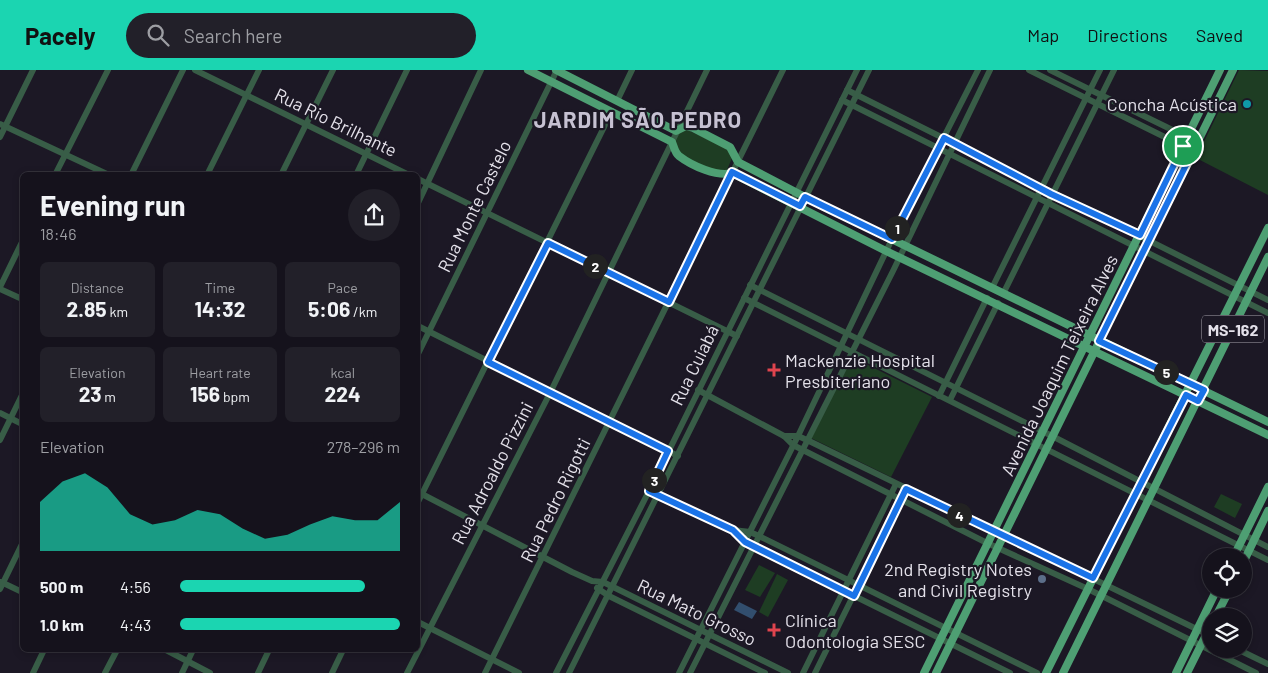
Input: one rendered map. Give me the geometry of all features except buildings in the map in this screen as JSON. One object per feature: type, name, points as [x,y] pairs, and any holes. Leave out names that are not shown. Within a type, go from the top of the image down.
[{"type":"main road","points":[[528,70],[672,142],[679,156],[716,174],[732,172],[886,251],[988,298],[1268,435]]},
{"type":"main road","points":[[557,70],[676,131],[686,126],[693,128],[730,147],[738,162],[795,192],[1268,422]]},
{"type":"main road","name":"Avenida Joaquim Teixeira Alves","points":[[924,673],[1084,345],[1136,245],[1220,70]]},
{"type":"main road","name":"Avenida Joaquim Teixeira Alves","points":[[936,673],[1233,70]]},
{"type":"main road","points":[[1234,297],[1268,228]]},
{"type":"main road","name":"MS-162","points":[[1063,673],[1268,257]]},
{"type":"main road","name":"MS-162","points":[[1046,673],[1234,297]]},
{"type":"main road","points":[[1239,546],[1268,487]]},
{"type":"main road","points":[[1250,548],[1268,511]]},
{"type":"main road","points":[[1176,673],[1213,598]]},
{"type":"main road","points":[[1187,673],[1201,645]]},
{"type":"street","points":[[0,137],[3,125],[33,70]]},
{"type":"street","points":[[56,172],[108,70]]},
{"type":"street","points":[[132,172],[183,70]]},
{"type":"street","name":"Rua Rio Brilhante","points":[[195,70],[403,172]]},
{"type":"street","points":[[208,172],[259,70]]},
{"type":"street","points":[[282,172],[333,70]]},
{"type":"street","points":[[357,172],[408,70]]},
{"type":"street","points":[[420,199],[481,70]]},
{"type":"street","name":"Rua Monte Castelo","points":[[420,350],[557,70]]},
{"type":"street","points":[[617,101],[632,70]]},
{"type":"street","name":"Rua Adroaldo Pizzini","points":[[420,648],[550,393],[707,70]]},
{"type":"street","name":"Rua Pedro Rigotti","points":[[485,673],[783,70]]},
{"type":"street","name":"Rua Cuiabá","points":[[556,673],[649,491],[795,192],[857,70]]},
{"type":"street","name":"Rua Cuiabá","points":[[569,673],[613,588],[800,206],[869,70]]},
{"type":"street","points":[[679,673],[798,436],[886,251],[978,70]]},
{"type":"street","points":[[690,673],[858,340],[990,70]]},
{"type":"street","points":[[1029,70],[1193,151]]},
{"type":"street","points":[[1050,70],[1197,142]]},
{"type":"street","points":[[992,288],[1100,70]]},
{"type":"street","points":[[1003,294],[1046,203],[1114,70]]},
{"type":"street","points":[[847,90],[954,142],[1051,194],[1140,235],[1239,287],[1268,300]]},
{"type":"street","points":[[842,100],[1046,203],[1136,245],[1234,297],[1268,312]]},
{"type":"street","points":[[420,493],[548,243],[612,111]]},
{"type":"street","points":[[3,125],[102,172]]},
{"type":"street","points":[[420,180],[487,215],[610,272],[738,336]]},
{"type":"street","points":[[20,246],[0,288],[20,298]]},
{"type":"street","points":[[762,261],[771,266]]},
{"type":"street","points":[[750,285],[1052,436],[1153,490],[1268,547]]},
{"type":"street","points":[[744,298],[939,396],[1047,447],[1134,494],[1243,548]]},
{"type":"street","points":[[939,396],[988,298]]},
{"type":"street","points":[[950,400],[998,304]]},
{"type":"street","points":[[420,327],[678,456]]},
{"type":"street","points":[[698,390],[784,436],[793,445],[997,548],[1088,588],[1256,673]]},
{"type":"street","points":[[0,440],[20,399]]},
{"type":"street","points":[[0,413],[20,423]]},
{"type":"street","points":[[784,436],[798,436],[807,440],[1202,632]]},
{"type":"street","points":[[803,673],[896,484]]},
{"type":"street","points":[[815,673],[906,489]]},
{"type":"street","points":[[649,491],[733,530],[750,532],[759,536],[1037,673]]},
{"type":"street","name":"Rua Mato Grosso","points":[[420,493],[592,581],[603,582],[788,673]]},
{"type":"street","points":[[1177,515],[1182,504]]},
{"type":"street","points":[[733,530],[745,542],[1010,673]]},
{"type":"street","points":[[20,548],[1,584],[20,591]]},
{"type":"street","points":[[1252,552],[1268,560]]},
{"type":"street","name":"Rua Mato Grosso","points":[[592,581],[599,590],[609,596],[765,673]]},
{"type":"street","points":[[831,616],[841,621]]},
{"type":"street","points":[[420,623],[519,673]]},
{"type":"street","points":[[33,673],[43,652]]},
{"type":"street","points":[[106,673],[116,652]]},
{"type":"street","points":[[170,652],[210,673]]},
{"type":"street","points":[[182,673],[192,652]]},
{"type":"street","points":[[258,673],[268,652]]},
{"type":"street","points":[[332,673],[342,652]]},
{"type":"street","name":"Rua Adroaldo Pizzini","points":[[407,673],[418,652]]},
{"type":"street","points":[[1252,656],[1268,664]]},
{"type":"green space","points":[[1239,70],[1268,71],[1268,195],[1196,158]]},
{"type":"green space","points":[[685,129],[727,148],[732,158],[727,170],[716,173],[679,154],[675,142],[678,134]]},
{"type":"green space","points":[[852,357],[932,397],[891,477],[811,438]]},
{"type":"green space","points":[[1221,494],[1242,504],[1235,518],[1214,507]]},
{"type":"green space","points":[[759,565],[775,573],[760,597],[745,590]]},
{"type":"green space","points":[[777,574],[788,580],[768,617],[759,612]]},
{"type":"water","points":[[739,602],[757,611],[752,619],[734,610]]},
{"type":"place","name":"Concha Acústica","points":[[1247,104]]},
{"type":"place","name":"Mackenzie Hospital Presbiteriano","points":[[774,370]]},
{"type":"place","name":"2nd Registry Notes and Civil Registry","points":[[1042,579]]},
{"type":"place","name":"Clínica Odontologia SESC","points":[[774,630]]},
{"type":"district","name":"JARDIM SÃO PEDRO","points":[[638,119]]},
{"type":"route","points":[[944,138],[1051,194],[1140,235],[1183,146],[1193,151],[1099,341],[1204,390],[1198,401],[1186,395],[1134,494],[1093,578],[906,489],[854,596],[745,542],[733,530],[649,491],[668,451],[488,362],[548,243],[669,302],[732,172],[800,206],[805,197],[892,239],[944,138]]}]
